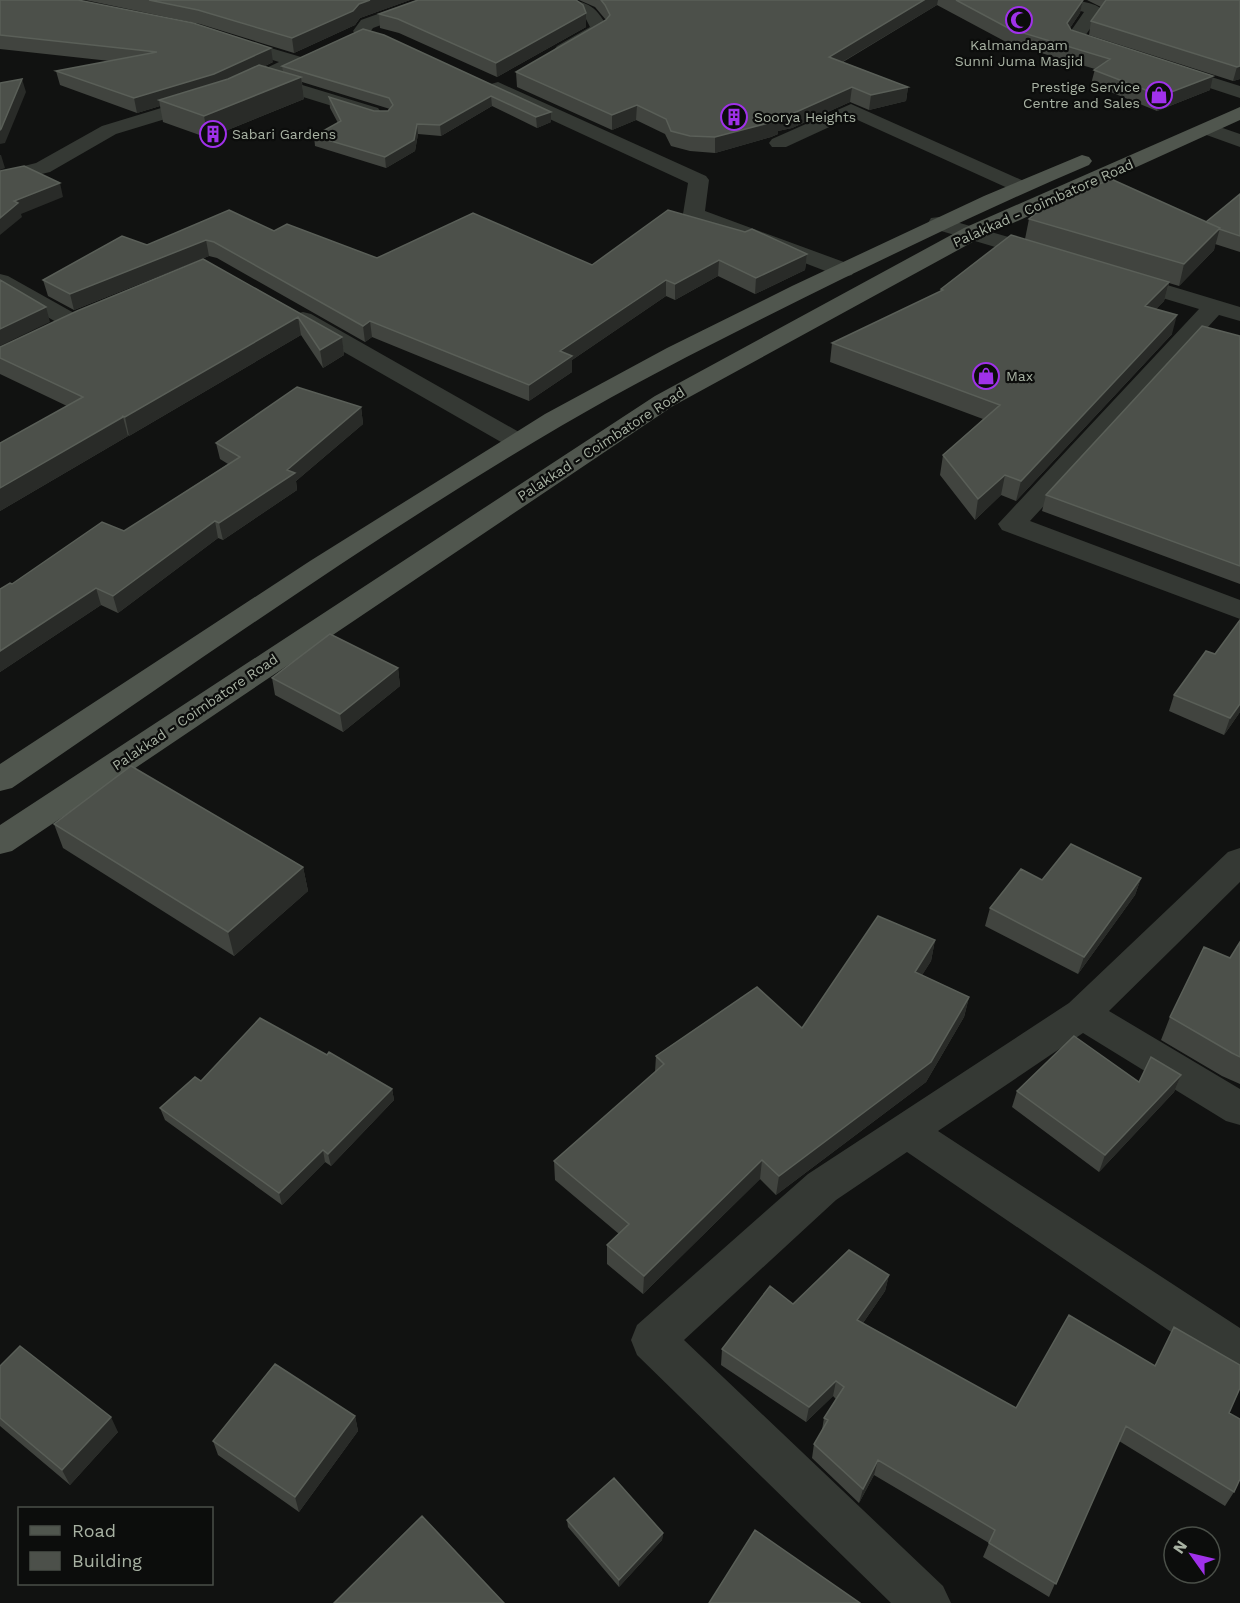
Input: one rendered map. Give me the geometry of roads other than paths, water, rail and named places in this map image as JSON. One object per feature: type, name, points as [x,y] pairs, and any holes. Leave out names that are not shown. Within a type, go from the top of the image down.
[{"type":"main road","name":"Palakkad - Coimbatore Road","points":[[0,780],[312,571],[517,441],[681,350],[766,306],[1019,186],[1240,93]]},
{"type":"main road","name":"Palakkad - Coimbatore Road","points":[[0,842],[664,401],[972,233],[1240,113]]},
{"type":"main road","points":[[681,350],[718,372]]},
{"type":"street","points":[[343,40],[362,31],[367,24],[432,0]]},
{"type":"street","points":[[548,58],[595,32],[598,28],[592,14],[567,0]]},
{"type":"street","points":[[1062,0],[1094,10],[1076,38],[1128,56]]},
{"type":"street","points":[[362,31],[382,37]]},
{"type":"street","points":[[210,35],[295,62]]},
{"type":"street","points":[[0,178],[43,168],[109,130],[224,95],[314,53]]},
{"type":"street","points":[[1150,63],[1240,93]]},
{"type":"street","points":[[498,87],[518,76]]},
{"type":"street","points":[[261,78],[382,115]]},
{"type":"street","points":[[476,78],[699,180],[694,214],[844,270]]},
{"type":"street","points":[[779,143],[851,110],[1019,186]]},
{"type":"street","points":[[1208,129],[1240,141]]},
{"type":"street","points":[[939,223],[1071,263]]},
{"type":"street","points":[[1104,273],[1240,314]]},
{"type":"street","points":[[0,281],[63,327],[125,300]]},
{"type":"street","points":[[280,306],[517,441]]},
{"type":"street","points":[[1214,307],[1012,524],[1240,610]]},
{"type":"street","points":[[926,1603],[653,1340],[822,1187],[1082,1014],[1240,861]]},
{"type":"street","points":[[1082,1014],[1240,1109]]},
{"type":"street","points":[[907,1131],[1240,1353]]},
{"type":"place","name":"Kalmandapam Sunni Juma Masjid","points":[[1019,20]]},
{"type":"place","name":"Prestige Service Centre and Sales","points":[[1159,95]]},
{"type":"place","name":"Soorya Heights","points":[[734,117]]},
{"type":"place","name":"Sabari Gardens","points":[[213,134]]},
{"type":"place","name":"Max","points":[[986,376]]}]
